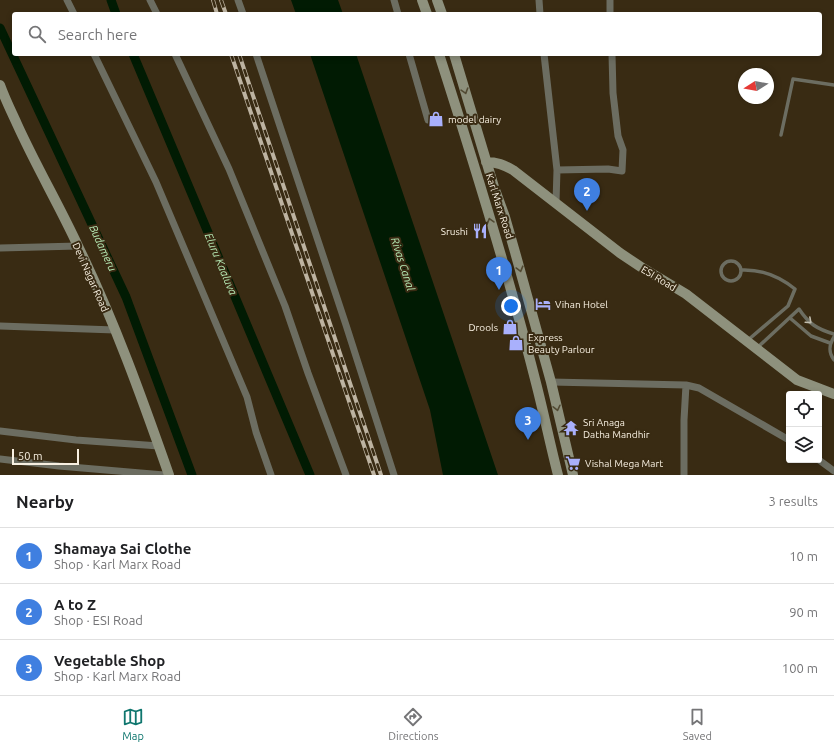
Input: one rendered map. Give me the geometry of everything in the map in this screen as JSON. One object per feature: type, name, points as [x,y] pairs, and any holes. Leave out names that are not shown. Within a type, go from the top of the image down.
[{"type":"main road","points":[[422,0],[426,12]]},
{"type":"main road","points":[[438,0],[441,12]]},
{"type":"main road","name":"Karl Marx Road","points":[[440,56],[501,255],[533,372],[558,475]]},
{"type":"main road","name":"Karl Marx Road","points":[[455,56],[486,162],[515,252],[551,382],[572,475]]},
{"type":"main road","name":"Devi Nagar Road","points":[[0,85],[3,99],[78,246],[115,330],[153,427],[169,475]]},
{"type":"main road","name":"ESI Road","points":[[486,162],[504,164],[556,202],[620,253],[686,294],[797,380],[834,394]]},
{"type":"main road","points":[[501,255],[515,252]]},
{"type":"main road","points":[[533,372],[547,368]]},
{"type":"street","points":[[67,0],[73,12]]},
{"type":"street","points":[[150,0],[156,12]]},
{"type":"street","points":[[238,0],[242,12]]},
{"type":"street","points":[[394,0],[397,12]]},
{"type":"street","points":[[539,0],[540,12]]},
{"type":"street","points":[[610,0],[610,12]]},
{"type":"street","points":[[95,56],[156,182],[247,397],[256,432],[271,475]]},
{"type":"street","points":[[176,56],[229,169],[285,306],[346,475]]},
{"type":"street","points":[[257,56],[394,475]]},
{"type":"street","points":[[410,56],[428,120]]},
{"type":"street","points":[[544,56],[556,170],[556,202]]},
{"type":"street","points":[[556,170],[608,169],[622,171],[623,150],[618,136],[613,93],[612,56]]},
{"type":"street","points":[[0,248],[78,246]]},
{"type":"street","points":[[0,326],[115,330]]},
{"type":"street","points":[[551,382],[686,385],[699,388],[786,438]]},
{"type":"street","points":[[684,475],[684,420],[686,385]]},
{"type":"street","points":[[0,431],[76,440],[159,446]]},
{"type":"street","points":[[0,459],[59,466],[164,475]]},
{"type":"street","points":[[822,462],[834,471]]},
{"type":"lane","points":[[781,135],[793,79],[834,85]]},
{"type":"lane","points":[[730,261],[737,262],[741,270],[740,278],[734,281],[727,281],[721,273],[722,266],[730,261]]},
{"type":"lane","points":[[741,270],[750,269],[775,276],[795,289],[788,306],[747,341]]},
{"type":"lane","points":[[757,348],[798,309],[815,327],[834,334]]},
{"type":"lane","points":[[790,318],[811,336],[830,343]]},
{"type":"lane","points":[[834,337],[830,343],[829,350],[834,360]]},
{"type":"water","points":[[291,0],[338,0],[342,12],[295,12]]},
{"type":"water","name":"Rivas Canal","points":[[311,56],[357,56],[498,475],[443,475],[430,410]]},
{"type":"waterway","name":"Eluru Kaaluva","points":[[111,0],[115,12]]},
{"type":"waterway","name":"Budameru","points":[[0,28],[12,54]]},
{"type":"waterway","name":"Budameru","points":[[13,56],[126,297],[192,475]]},
{"type":"waterway","name":"Eluru Kaaluva","points":[[134,56],[310,475]]},
{"type":"railway","points":[[213,0],[216,12]]},
{"type":"railway","points":[[221,0],[225,12]]},
{"type":"railway","points":[[232,56],[374,475]]},
{"type":"railway","points":[[240,56],[381,475]]},
{"type":"place","name":"model dairy","points":[[436,119]]},
{"type":"place","name":"A to Z","points":[[587,211]]},
{"type":"place","name":"Srushi","points":[[480,231]]},
{"type":"place","name":"Shamaya Sai Clothe","points":[[499,290]]},
{"type":"place","name":"Vihan Hotel","points":[[543,304]]},
{"type":"place","name":"Drools","points":[[510,327]]},
{"type":"place","name":"Express Beauty Parlour","points":[[516,343]]},
{"type":"place","name":"Sri Anaga Datha Mandhir","points":[[571,428]]},
{"type":"place","name":"Vegetable Shop","points":[[528,440]]},
{"type":"place","name":"Vishal Mega Mart","points":[[573,463]]}]
